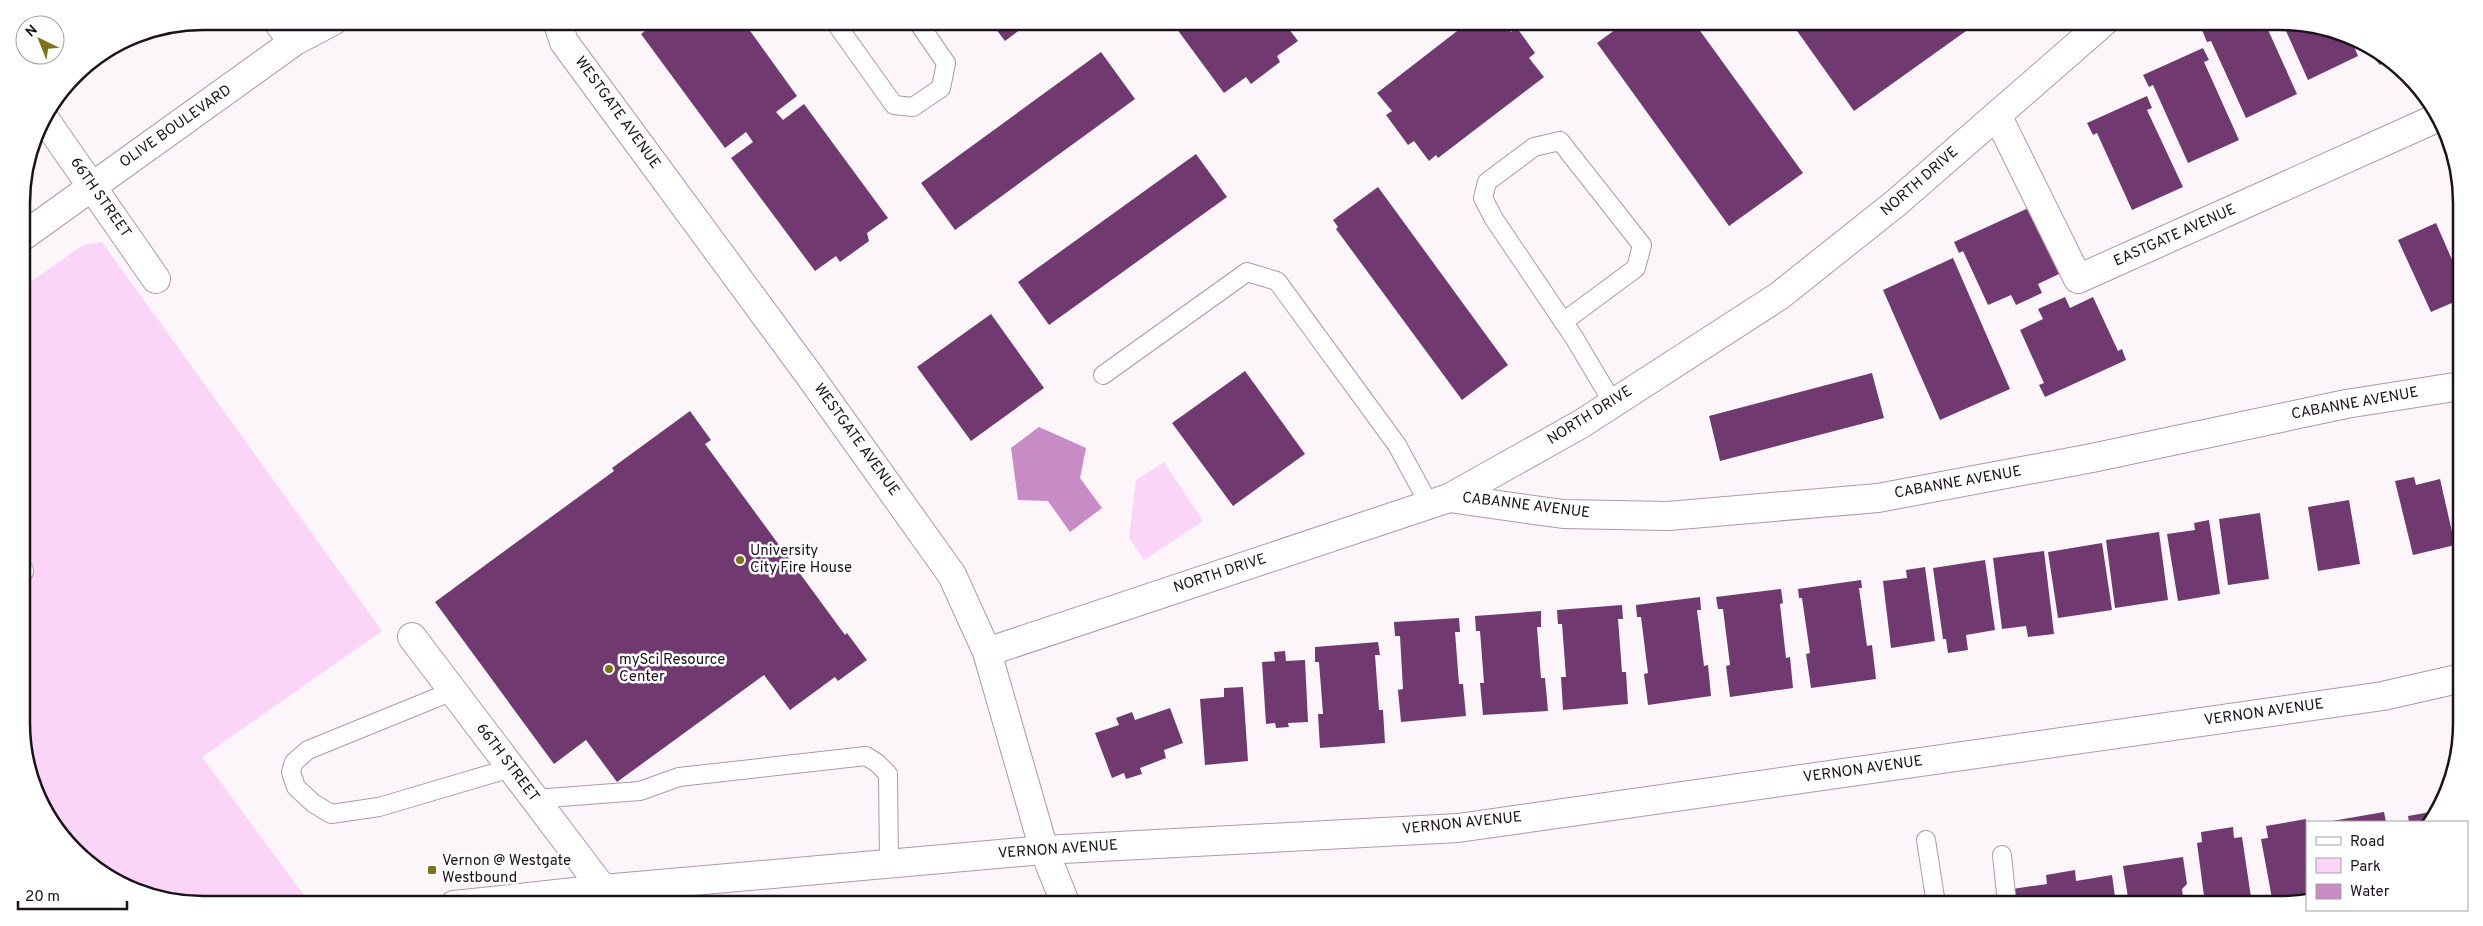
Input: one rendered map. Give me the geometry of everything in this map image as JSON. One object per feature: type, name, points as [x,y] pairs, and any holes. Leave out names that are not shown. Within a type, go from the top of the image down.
[{"type":"street","name":"OLIVE BOULEVARD","points":[[30,231],[289,46],[317,30]]},
{"type":"street","name":"WESTGATE AVENUE","points":[[560,30],[564,42],[807,372],[952,574],[987,652],[1044,850],[1062,896]]},
{"type":"street","name":"NORTH DRIVE","points":[[987,652],[1439,501],[1581,424],[1779,296],[1896,203],[2095,30]]},
{"type":"street","name":"EASTGATE AVENUE","points":[[1997,115],[2078,280],[2432,120]]},
{"type":"street","name":"66TH STREET","points":[[49,125],[156,279]]},
{"type":"street","name":"CABANNE AVENUE","points":[[1439,501],[1563,514],[1668,516],[1878,498],[2092,458],[2346,404],[2453,387]]},
{"type":"street","name":"66TH STREET","points":[[412,636],[603,889]]},
{"type":"street","name":"VERNON AVENUE","points":[[538,896],[1044,850],[1458,828],[2383,696],[2453,680]]},
{"type":"lane","points":[[278,30],[289,46]]},
{"type":"lane","points":[[840,30],[894,105],[913,107],[941,88],[946,63],[923,30]]},
{"type":"lane","points":[[1563,322],[1636,268],[1642,245],[1560,141],[1534,147],[1487,182],[1483,198],[1494,219],[1563,322],[1613,403]]},
{"type":"lane","points":[[1103,375],[1248,272],[1277,281],[1439,501]]},
{"type":"lane","points":[[453,690],[308,750],[294,762],[292,767],[291,772],[296,787],[313,803],[331,814],[379,806],[511,768]]},
{"type":"lane","points":[[535,799],[640,791],[679,777],[866,756],[877,763],[888,774],[889,863]]},
{"type":"lane","points":[[1926,840],[1935,896]]},
{"type":"lane","points":[[2002,855],[2006,896]]},
{"type":"green space","points":[[102,242],[382,631],[202,757],[305,896],[192,896],[169,893],[127,878],[107,867],[73,837],[59,819],[39,778],[33,757],[30,734],[30,282],[83,245]]},
{"type":"green space","points":[[1164,462],[1203,521],[1144,560],[1129,538],[1136,480]]},
{"type":"water","points":[[1039,427],[1086,448],[1080,478],[1102,508],[1070,532],[1048,501],[1018,500],[1011,448]]},
{"type":"building","points":[[646,30],[749,30],[797,96],[776,112],[783,120],[804,104],[888,218],[867,233],[869,241],[840,262],[836,256],[815,271],[731,158],[753,142],[746,132],[725,148],[641,34]]},
{"type":"building","points":[[997,30],[1020,30],[1005,41]]},
{"type":"building","points":[[1178,30],[1290,30],[1298,41],[1277,56],[1280,62],[1251,84],[1246,77],[1224,93]]},
{"type":"building","points":[[1458,30],[1510,30],[1511,32],[1518,30],[1535,53],[1529,58],[1544,77],[1438,158],[1436,155],[1429,161],[1414,141],[1408,145],[1386,115],[1392,111],[1377,93]]},
{"type":"building","points":[[1615,30],[1700,30],[1803,173],[1729,226],[1597,43]]},
{"type":"building","points":[[1796,30],[1967,30],[1854,111]]},
{"type":"building","points":[[2202,30],[2268,30],[2297,94],[2246,118],[2211,41],[2207,42]]},
{"type":"building","points":[[2286,30],[2314,33],[2354,47],[2358,56],[2308,80]]},
{"type":"building","points":[[2203,48],[2209,60],[2204,62],[2239,140],[2188,163],[2153,85],[2149,87],[2143,75]]},
{"type":"building","points":[[1101,52],[1135,99],[955,230],[921,183]]},
{"type":"building","points":[[2147,96],[2152,108],[2147,110],[2183,187],[2132,210],[2097,133],[2093,135],[2087,123]]},
{"type":"building","points":[[1196,154],[1227,197],[1049,325],[1018,282]]},
{"type":"building","points":[[1378,187],[1508,365],[1462,400],[1336,229],[1338,227],[1333,220]]},
{"type":"building","points":[[2035,205],[2061,273],[2038,284],[2042,293],[2016,305],[2011,295],[1988,305],[1963,251],[1959,253],[1954,242]]},
{"type":"building","points":[[2436,223],[2453,262],[2453,302],[2431,312],[2398,240]]},
{"type":"building","points":[[1953,258],[2010,389],[1940,420],[1883,290]]},
{"type":"building","points":[[2065,297],[2070,308],[2093,297],[2118,351],[2122,349],[2126,360],[2045,397],[2039,385],[2044,383],[2020,330],[2043,319],[2038,309]]},
{"type":"building","points":[[991,314],[1044,388],[971,441],[917,367]]},
{"type":"building","points":[[1245,371],[1305,454],[1233,506],[1172,423]]},
{"type":"building","points":[[1872,373],[1884,418],[1720,461],[1709,416]]},
{"type":"building","points":[[690,411],[711,440],[705,444],[845,635],[847,633],[867,660],[838,681],[835,677],[790,710],[764,675],[617,782],[586,740],[554,764],[435,602],[614,471],[612,468]]},
{"type":"building","points":[[2414,477],[2416,485],[2440,479],[2453,536],[2453,545],[2413,555],[2395,481]]},
{"type":"building","points":[[2349,500],[2360,564],[2318,571],[2308,507]]},
{"type":"building","points":[[2260,513],[2269,579],[2228,585],[2219,519]]},
{"type":"building","points":[[2209,520],[2220,594],[2178,601],[2167,534],[2195,530],[2194,523]]},
{"type":"building","points":[[2159,532],[2168,600],[2115,608],[2106,540]]},
{"type":"building","points":[[2102,543],[2112,610],[2058,618],[2048,552]]},
{"type":"building","points":[[2044,551],[2054,634],[2028,637],[2026,626],[2002,629],[1993,558]]},
{"type":"building","points":[[1985,560],[1995,630],[1966,635],[1968,650],[1948,653],[1946,639],[1943,639],[1933,568]]},
{"type":"building","points":[[1925,567],[1935,641],[1891,648],[1883,581],[1907,578],[1906,570]]},
{"type":"building","points":[[1861,580],[1862,588],[1859,588],[1867,646],[1872,645],[1876,679],[1811,688],[1806,654],[1810,653],[1802,598],[1799,598],[1798,589]]},
{"type":"building","points":[[1781,589],[1783,603],[1780,604],[1786,658],[1790,657],[1793,688],[1730,697],[1726,666],[1730,665],[1723,609],[1718,609],[1716,597]]},
{"type":"building","points":[[1700,597],[1701,610],[1697,610],[1704,666],[1708,665],[1711,696],[1648,705],[1644,674],[1648,673],[1641,617],[1637,617],[1636,605]]},
{"type":"building","points":[[1622,605],[1623,619],[1618,619],[1622,672],[1626,672],[1628,704],[1563,710],[1561,677],[1566,677],[1562,624],[1558,624],[1557,610]]},
{"type":"building","points":[[1541,611],[1541,627],[1537,627],[1541,678],[1545,678],[1548,711],[1483,715],[1480,683],[1484,683],[1480,631],[1476,631],[1475,616]]},
{"type":"building","points":[[1459,618],[1460,632],[1455,632],[1459,684],[1463,684],[1466,716],[1401,722],[1398,690],[1403,689],[1400,636],[1395,636],[1394,622]]},
{"type":"building","points":[[1378,642],[1380,655],[1375,655],[1379,710],[1383,710],[1385,743],[1320,748],[1318,714],[1323,714],[1319,662],[1315,662],[1315,647]]},
{"type":"building","points":[[1285,651],[1286,661],[1305,660],[1308,722],[1288,723],[1289,727],[1276,728],[1275,723],[1266,724],[1262,662],[1275,661],[1274,652]]},
{"type":"building","points":[[1243,687],[1248,761],[1205,765],[1200,699],[1224,697],[1224,688]]},
{"type":"building","points":[[1170,708],[1183,743],[1164,750],[1166,758],[1140,768],[1142,774],[1126,779],[1124,773],[1112,778],[1095,733],[1119,725],[1116,718],[1132,712],[1135,720]]},
{"type":"building","points":[[2384,812],[2386,821],[2332,821]]},
{"type":"building","points":[[2428,812],[2422,821],[2409,821],[2408,816]]},
{"type":"building","points":[[2306,819],[2306,894],[2272,896],[2261,839],[2268,838],[2266,826]]},
{"type":"building","points":[[2233,827],[2234,838],[2242,837],[2251,896],[2204,896],[2197,843],[2202,842],[2201,832]]},
{"type":"building","points":[[2183,857],[2187,884],[2182,889],[2183,896],[2128,896],[2123,866]]},
{"type":"building","points":[[2075,870],[2076,881],[2112,875],[2115,896],[2013,896],[2012,889],[2047,884],[2046,875]]},
{"type":"place","name":"University City Fire House","points":[[740,560]]},
{"type":"place","name":"mySci Resource Center","points":[[609,669]]},
{"type":"place","name":"Vernon @ Westgate Westbound","points":[[432,870]]}]
